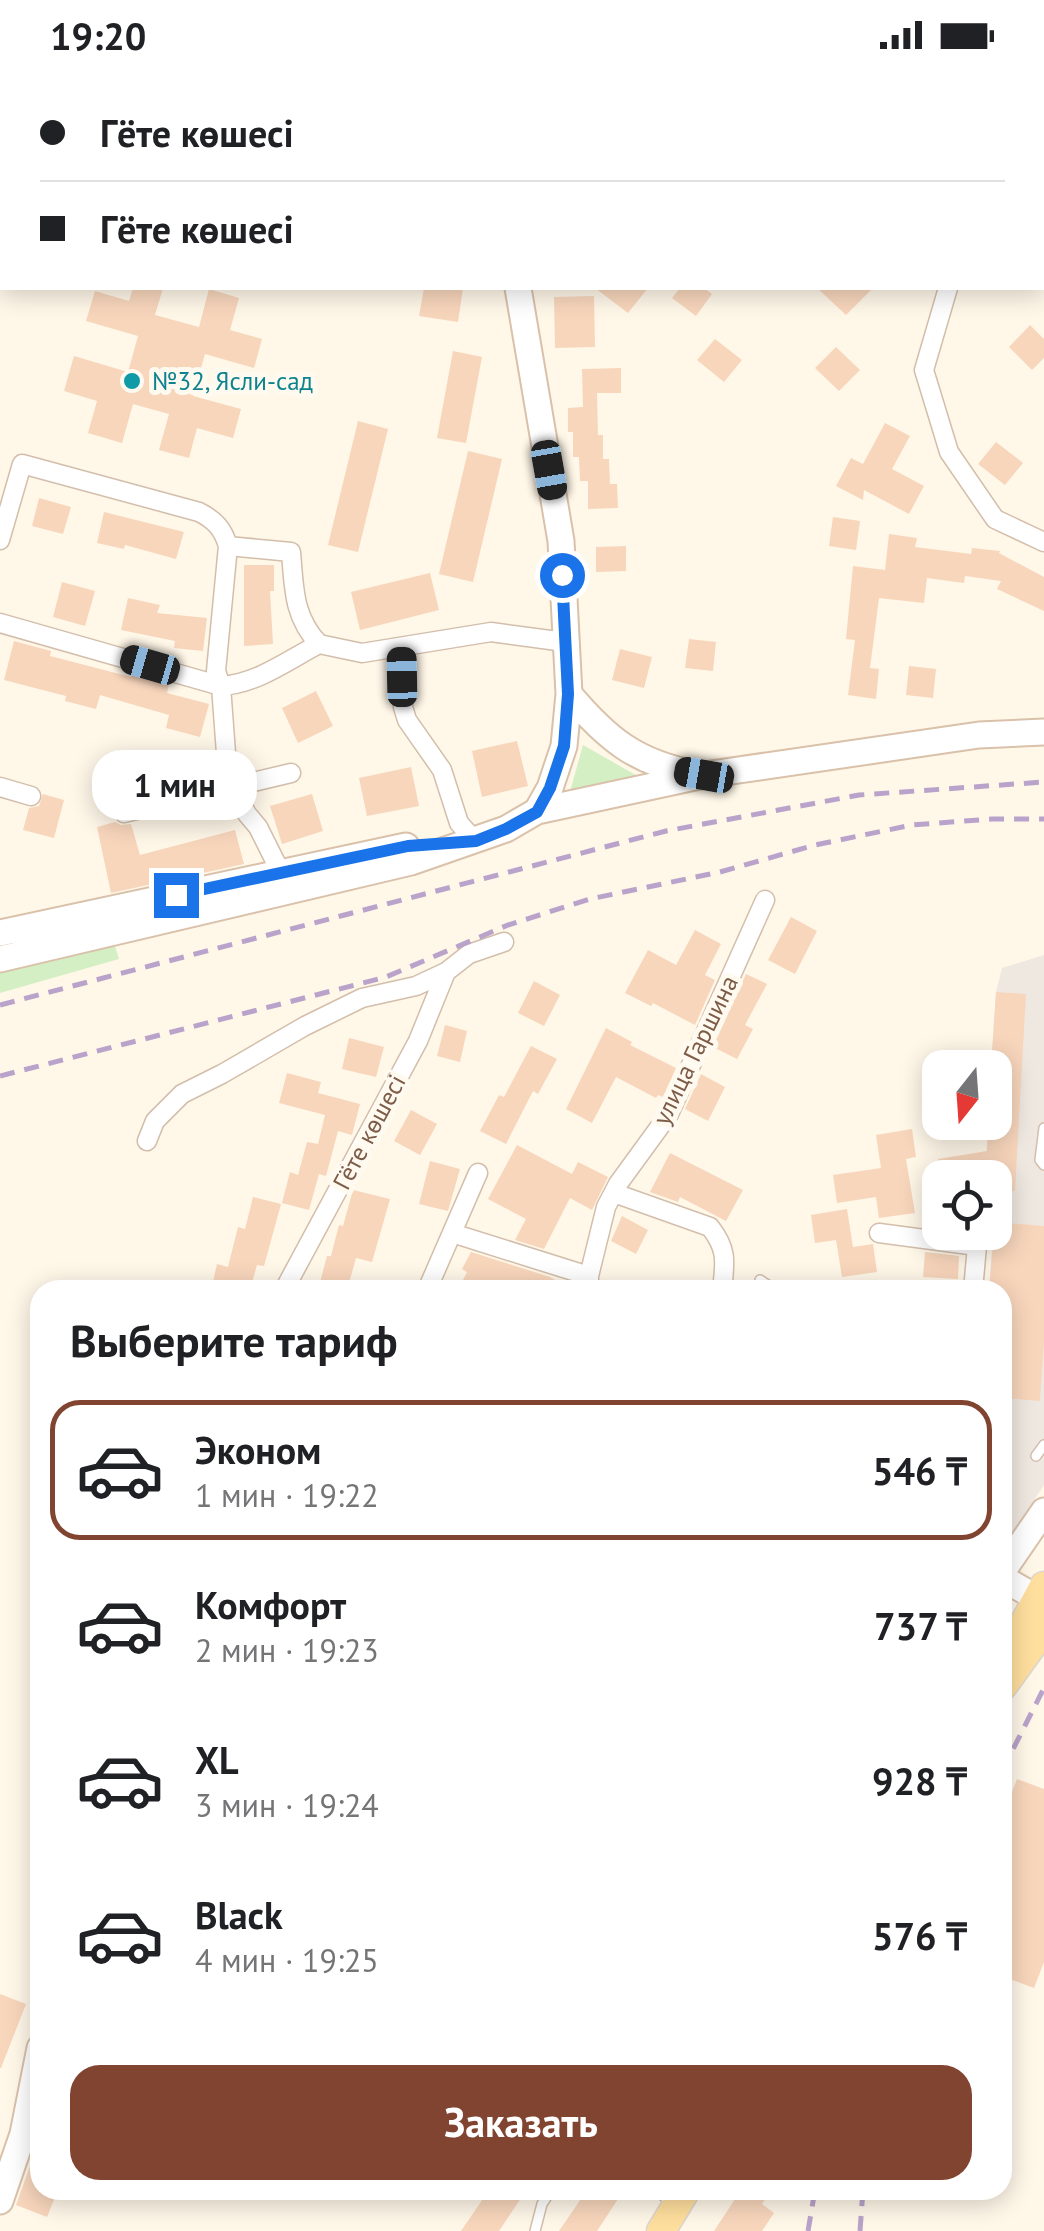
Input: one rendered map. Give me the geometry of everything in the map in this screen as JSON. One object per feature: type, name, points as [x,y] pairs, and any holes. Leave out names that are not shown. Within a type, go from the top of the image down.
[{"type":"main road","points":[[518,290],[561,541],[568,694],[564,746],[537,812]]},
{"type":"main road","points":[[568,694],[598,728],[636,756],[668,769],[704,775]]},
{"type":"main road","points":[[0,958],[411,862],[476,841],[537,812],[704,775],[978,735],[1044,732]]},
{"type":"main road","points":[[0,933],[408,846],[476,841]]},
{"type":"main road","points":[[1012,1560],[1044,1511]]},
{"type":"main road","points":[[1012,1579],[1040,1592],[1012,1646]]},
{"type":"main road","points":[[1012,1673],[1044,1629]]},
{"type":"main road","points":[[0,2201],[30,2096]]},
{"type":"main road","points":[[660,2231],[671,2200]]},
{"type":"street","points":[[947,290],[924,370],[949,452],[994,518],[1044,542]]},
{"type":"street","points":[[0,540],[22,464],[199,512],[223,531],[228,546],[216,670],[221,686],[228,780],[281,873]]},
{"type":"street","points":[[228,546],[291,552],[299,614],[319,644],[362,653],[491,632],[565,642]]},
{"type":"street","points":[[0,623],[221,686],[238,685],[258,677],[319,644]]},
{"type":"street","points":[[402,647],[402,707],[442,770],[459,823],[476,841]]},
{"type":"street","points":[[124,813],[291,773]]},
{"type":"street","points":[[0,787],[31,796]]},
{"type":"street","name":"улица Гаршина","points":[[590,1280],[606,1208],[669,1114],[764,900]]},
{"type":"street","points":[[146,1141],[155,1121],[182,1094],[362,998],[416,986],[446,972],[469,954],[504,942]]},
{"type":"street","name":"Гёте көшесі","points":[[289,1280],[418,1041],[446,972]]},
{"type":"street","points":[[431,1280],[478,1173]]},
{"type":"street","points":[[614,1193],[710,1226],[725,1257],[723,1280]]},
{"type":"street","name":"улица Гаршина","points":[[452,1233],[581,1280]]},
{"type":"street","points":[[879,1233],[977,1246],[974,1280]]},
{"type":"lane","points":[[1044,1128],[1040,1160],[1044,1165]]},
{"type":"lane","points":[[1036,1456],[1044,1445]]},
{"type":"lane","points":[[535,2231],[545,2200]]},
{"type":"shaded area","points":[[1044,955],[1044,1485],[1012,1533],[1012,1280],[990,1280],[992,1250],[1012,1250],[1012,1160],[986,1160],[987,1140],[1012,1140],[1012,1050],[992,1050],[996,992],[1002,968]]},
{"type":"green space","points":[[583,745],[641,778],[568,799]]},
{"type":"green space","points":[[114,943],[119,959],[0,993],[0,970]]},
{"type":"building","name":"№32, Ясли-сад","points":[[132,290],[162,290],[155,315],[199,327],[209,290],[239,298],[230,330],[262,339],[254,368],[205,354],[193,396],[241,409],[233,438],[197,428],[189,458],[159,450],[169,414],[133,404],[122,443],[88,433],[97,401],[64,391],[74,356],[128,372],[138,336],[86,321],[95,291],[129,301]]},
{"type":"building","points":[[424,290],[463,290],[458,322],[419,316]]},
{"type":"building","points":[[598,290],[646,290],[628,313]]},
{"type":"building","points":[[678,290],[707,290],[712,294],[696,316],[672,298]]},
{"type":"building","points":[[819,290],[871,290],[846,315]]},
{"type":"building","points":[[594,296],[595,347],[555,348],[554,297]]},
{"type":"building","points":[[1030,325],[1044,339],[1044,358],[1032,370],[1009,347]]},
{"type":"building","points":[[715,339],[742,360],[724,382],[697,360]]},
{"type":"building","points":[[836,347],[860,370],[839,391],[815,368]]},
{"type":"building","points":[[453,351],[482,357],[466,443],[437,438]]},
{"type":"building","points":[[621,368],[621,393],[597,393],[598,435],[603,435],[603,459],[609,459],[610,484],[617,484],[618,508],[588,509],[588,481],[580,481],[579,457],[573,457],[568,408],[583,407],[582,369]]},
{"type":"building","points":[[358,421],[388,429],[358,552],[328,545]]},
{"type":"building","points":[[885,423],[910,436],[892,469],[924,486],[909,514],[864,490],[863,500],[836,486],[851,458],[863,464]]},
{"type":"building","points":[[996,442],[1023,463],[1005,485],[978,464]]},
{"type":"building","points":[[468,451],[502,459],[473,582],[439,574]]},
{"type":"building","points":[[39,498],[71,507],[63,534],[32,526]]},
{"type":"building","points":[[104,512],[184,532],[176,559],[125,545],[124,549],[97,543]]},
{"type":"building","points":[[833,517],[860,521],[856,550],[829,546]]},
{"type":"building","points":[[889,534],[917,538],[915,547],[971,554],[972,548],[1000,551],[1044,577],[1044,611],[997,589],[1001,581],[965,576],[964,583],[927,578],[924,603],[879,598],[870,668],[879,669],[876,699],[848,695],[855,640],[846,639],[853,566],[885,570]]},
{"type":"building","points":[[626,546],[626,571],[596,572],[596,547]]},
{"type":"building","points":[[244,565],[274,565],[274,591],[270,591],[273,644],[244,646]]},
{"type":"building","points":[[430,573],[439,610],[360,630],[351,592]]},
{"type":"building","points":[[62,582],[95,591],[85,626],[53,617]]},
{"type":"building","points":[[128,598],[160,605],[157,613],[207,618],[203,651],[174,648],[175,641],[121,630]]},
{"type":"building","points":[[689,639],[716,642],[713,671],[685,668]]},
{"type":"building","points":[[14,641],[51,651],[50,656],[169,684],[167,693],[209,704],[200,737],[166,728],[169,715],[100,695],[96,709],[65,701],[66,696],[4,680]]},
{"type":"building","points":[[620,649],[652,657],[644,688],[612,680]]},
{"type":"building","points":[[909,666],[936,669],[933,698],[906,695]]},
{"type":"building","points":[[316,691],[333,726],[298,743],[282,708]]},
{"type":"building","points":[[517,741],[528,786],[482,797],[472,751]]},
{"type":"building","points":[[411,767],[419,806],[367,816],[359,778]]},
{"type":"building","points":[[43,794],[64,800],[54,838],[23,830],[29,808],[39,806]]},
{"type":"building","points":[[312,794],[323,831],[282,844],[270,806]]},
{"type":"building","points":[[115,822],[131,824],[140,855],[235,830],[244,864],[111,893],[97,827]]},
{"type":"building","points":[[791,917],[817,931],[795,974],[768,960]]},
{"type":"building","points":[[695,930],[721,944],[705,975],[715,980],[695,1025],[625,993],[648,950],[676,965]]},
{"type":"building","points":[[746,974],[767,984],[745,1025],[753,1029],[737,1059],[713,1047]]},
{"type":"building","points":[[534,981],[560,995],[544,1026],[518,1013]]},
{"type":"building","points":[[996,992],[1026,994],[1015,1191],[1012,1160],[938,1160],[987,1151],[987,1140],[1012,1140],[1012,1050],[992,1050]]},
{"type":"building","points":[[445,1025],[467,1031],[460,1062],[437,1056]]},
{"type":"building","points":[[606,1028],[676,1068],[663,1097],[656,1098],[616,1077],[592,1123],[566,1109]]},
{"type":"building","points":[[349,1038],[384,1047],[376,1077],[342,1069]]},
{"type":"building","points":[[531,1046],[557,1059],[538,1094],[533,1091],[506,1144],[480,1131],[499,1095],[504,1097]]},
{"type":"building","points":[[287,1073],[321,1082],[318,1093],[360,1104],[352,1135],[338,1131],[326,1176],[319,1174],[309,1210],[282,1203],[290,1172],[298,1175],[307,1142],[318,1144],[325,1115],[279,1103]]},
{"type":"building","points":[[701,1074],[725,1087],[708,1121],[685,1109]]},
{"type":"building","points":[[411,1110],[437,1124],[420,1155],[394,1141]]},
{"type":"building","points":[[912,1129],[916,1157],[906,1159],[915,1213],[879,1218],[876,1197],[837,1203],[833,1175],[881,1168],[876,1135]]},
{"type":"building","points":[[517,1145],[572,1174],[578,1162],[608,1177],[592,1210],[570,1198],[544,1249],[515,1240],[526,1219],[488,1199]]},
{"type":"building","points":[[670,1153],[743,1190],[726,1221],[680,1197],[678,1202],[650,1192]]},
{"type":"building","points":[[430,1161],[460,1169],[448,1211],[419,1204]]},
{"type":"building","points":[[353,1190],[390,1199],[372,1262],[356,1258],[350,1280],[321,1280],[339,1225],[343,1226]]},
{"type":"building","points":[[253,1197],[281,1204],[264,1266],[257,1265],[253,1280],[213,1280],[217,1264],[228,1267],[238,1227],[245,1229]]},
{"type":"building","points":[[847,1209],[853,1247],[873,1244],[877,1272],[842,1277],[836,1240],[815,1243],[811,1215]]},
{"type":"building","points":[[622,1216],[648,1230],[636,1254],[611,1241]]},
{"type":"building","points":[[1012,1223],[1044,1226],[1040,1401],[1012,1399],[1012,1280],[990,1280],[993,1250],[1012,1250]]},
{"type":"building","points":[[471,1252],[555,1280],[463,1280],[467,1272],[462,1269]]},
{"type":"building","points":[[925,1252],[959,1256],[958,1279],[923,1277]]},
{"type":"building","points":[[1017,1779],[1044,1789],[1044,1962],[1034,1988],[1012,1980],[1012,1792]]},
{"type":"building","points":[[0,1994],[26,2004],[1,2068],[0,2068]]},
{"type":"building","points":[[30,2166],[30,2200],[54,2200],[47,2217],[16,2205]]},
{"type":"building","points":[[482,2200],[520,2200],[499,2231],[461,2231]]},
{"type":"building","points":[[580,2200],[617,2200],[597,2231],[559,2231]]},
{"type":"building","points":[[734,2200],[765,2200],[762,2204],[774,2213],[762,2231],[714,2231]]},
{"type":"railway","points":[[0,1005],[666,831],[859,795],[1044,782]]},
{"type":"railway","points":[[0,1076],[386,977],[508,925],[590,899],[912,825],[1044,819]]},
{"type":"railway","points":[[1012,1751],[1044,1688]]},
{"type":"railway","points":[[808,2231],[813,2200]]},
{"type":"railway","points":[[860,2231],[862,2200]]},
{"type":"place","name":"№32, Ясли-сад","points":[[132,381]]},
{"type":"route","points":[[176,895],[408,846],[476,841],[537,812],[564,746],[568,694],[562,575]]}]
